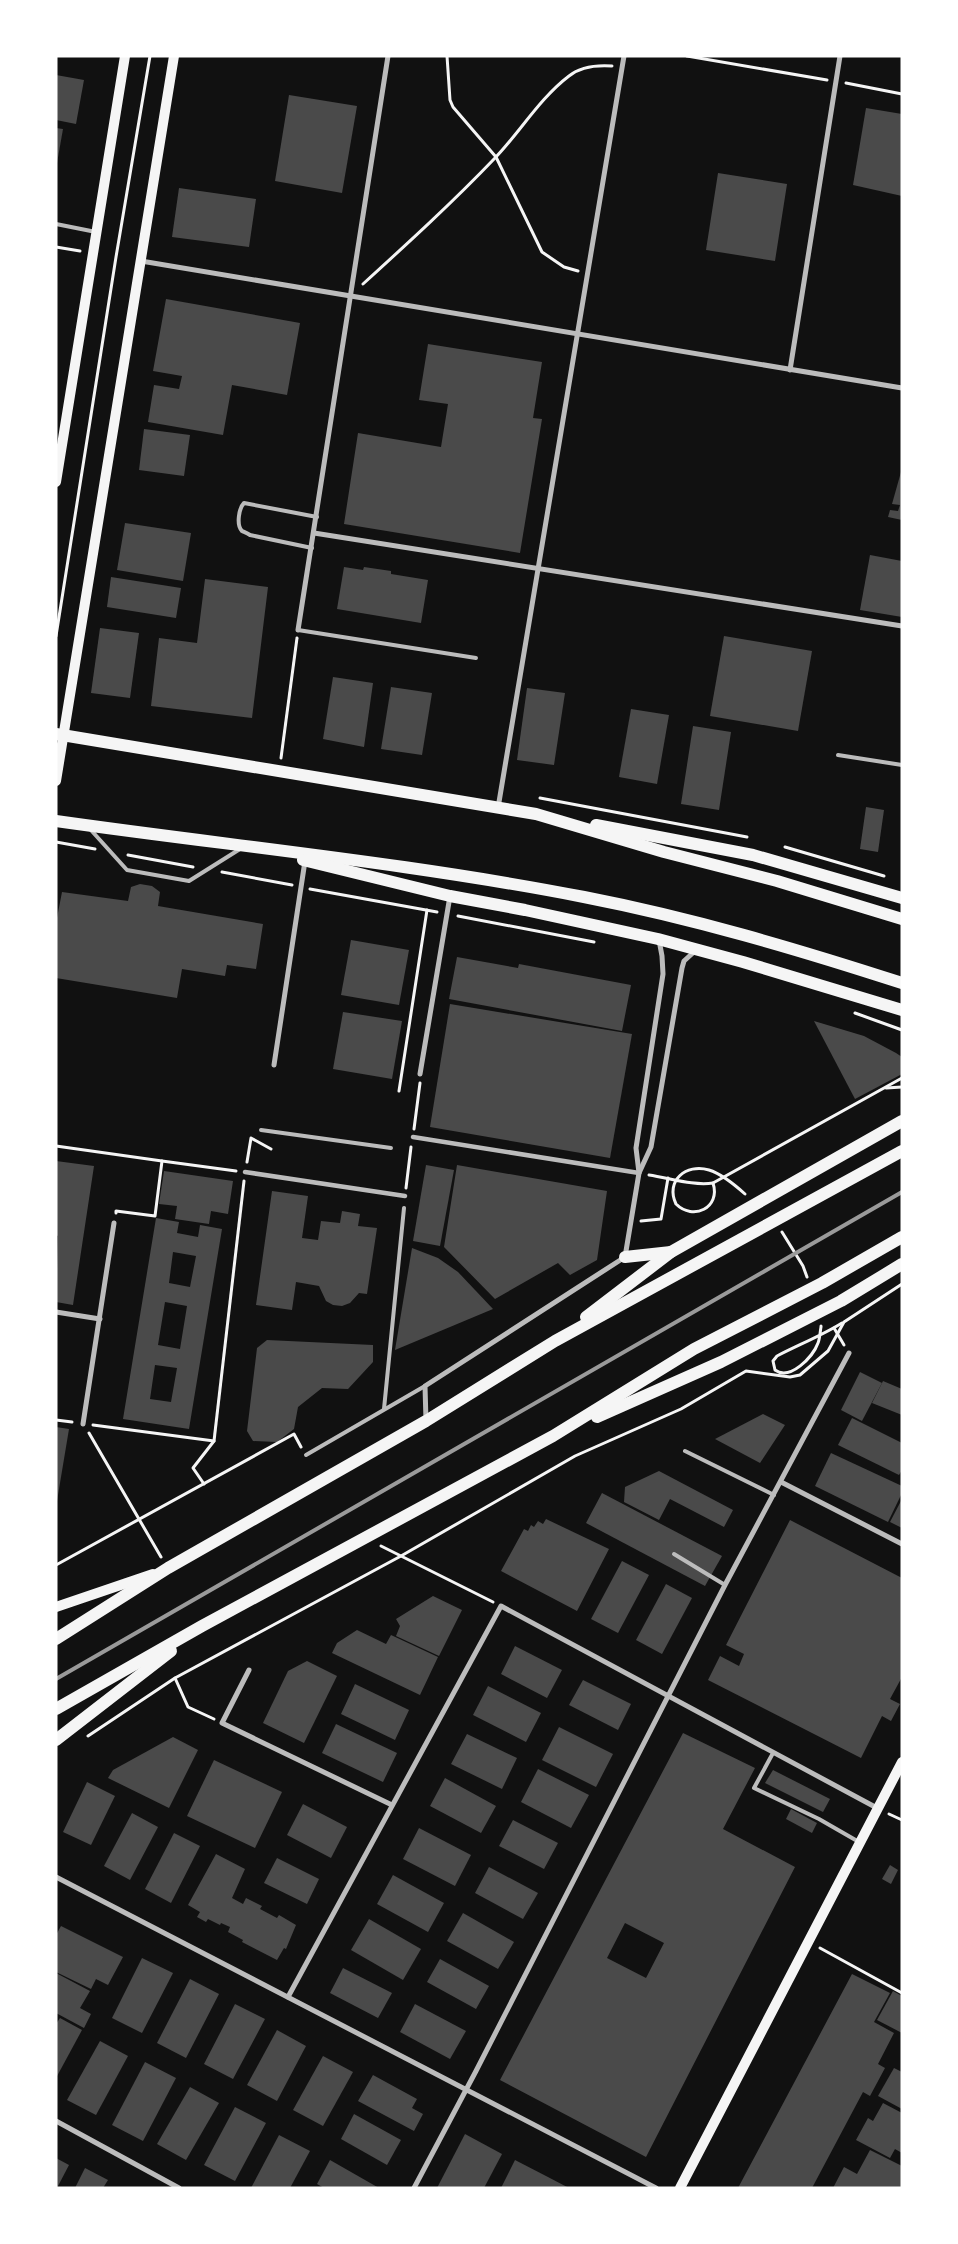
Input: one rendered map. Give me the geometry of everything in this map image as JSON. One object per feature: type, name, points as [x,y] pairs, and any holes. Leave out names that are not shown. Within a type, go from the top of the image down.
[{"type":"main road","points":[[56,482],[125,56]]},
{"type":"main road","points":[[56,781],[60,735],[174,56]]},
{"type":"main road","points":[[60,735],[712,845],[753,854],[902,898]]},
{"type":"main road","points":[[536,814],[664,852],[777,881],[902,919]]},
{"type":"main road","points":[[56,821],[408,867],[584,896],[729,930],[902,983]]},
{"type":"main road","points":[[244,846],[450,896],[658,939],[698,949],[901,1010]]},
{"type":"main road","points":[[555,1341],[671,1252],[902,1121]]},
{"type":"main road","points":[[56,1639],[168,1568],[426,1421],[555,1341],[902,1151]]},
{"type":"main road","points":[[56,1709],[364,1537],[553,1436],[694,1349],[822,1283],[902,1237]]},
{"type":"main road","points":[[625,1257],[671,1252]]},
{"type":"main road","points":[[553,1436],[721,1362],[841,1301],[902,1264]]},
{"type":"main road","points":[[56,1607],[168,1568]]},
{"type":"main road","points":[[56,1740],[202,1626]]},
{"type":"main road","points":[[680,2188],[902,1762]]},
{"type":"street","points":[[298,630],[388,56]]},
{"type":"street","points":[[498,808],[540,570],[624,56]]},
{"type":"street","points":[[790,370],[840,56]]},
{"type":"street","points":[[141,261],[902,388]]},
{"type":"street","points":[[314,533],[902,626]]},
{"type":"street","points":[[274,1065],[305,861]]},
{"type":"street","points":[[420,1074],[450,896]]},
{"type":"street","points":[[426,1421],[425,1386],[625,1257],[639,1173],[636,1148],[663,974],[662,956],[658,939]]},
{"type":"street","points":[[639,1173],[652,1147],[682,968],[689,956],[698,949]]},
{"type":"street","points":[[413,1137],[639,1173]]},
{"type":"street","points":[[246,1172],[406,1196]]},
{"type":"street","points":[[83,1424],[114,1224]]},
{"type":"street","points":[[56,1312],[100,1319]]},
{"type":"street","points":[[414,2188],[725,1585],[848,1353]]},
{"type":"street","points":[[781,1482],[902,1544]]},
{"type":"street","points":[[288,1997],[501,1606],[877,1808]]},
{"type":"street","points":[[249,1670],[222,1723],[392,1805]]},
{"type":"street","points":[[56,1877],[656,2188]]},
{"type":"street","points":[[56,2121],[179,2188]]},
{"type":"lane","points":[[56,224],[96,232]]},
{"type":"lane","points":[[312,548],[250,535],[242,530],[239,525],[240,508],[244,503],[317,517]]},
{"type":"lane","points":[[298,630],[476,658]]},
{"type":"lane","points":[[838,755],[902,765]]},
{"type":"lane","points":[[87,826],[127,870],[189,881],[244,846]]},
{"type":"lane","points":[[261,1130],[391,1148]]},
{"type":"lane","points":[[384,1409],[404,1208]]},
{"type":"lane","points":[[306,1455],[425,1386]]},
{"type":"lane","points":[[685,1451],[774,1494]]},
{"type":"lane","points":[[674,1554],[725,1585]]},
{"type":"lane","points":[[773,1753],[754,1788],[820,1819],[860,1842]]},
{"type":"path","points":[[56,636],[150,56]]},
{"type":"path","points":[[447,56],[450,100],[453,107],[496,157],[542,252],[564,267],[589,274]]},
{"type":"path","points":[[687,56],[902,94]]},
{"type":"path","points":[[350,296],[421,231],[496,157],[568,76],[587,67],[623,66]]},
{"type":"path","points":[[56,248],[92,254]]},
{"type":"path","points":[[279,771],[298,630]]},
{"type":"path","points":[[56,842],[604,944]]},
{"type":"path","points":[[400,1091],[427,910]]},
{"type":"path","points":[[639,1173],[704,1184],[713,1183],[902,1078]]},
{"type":"path","points":[[883,1088],[902,1087]]},
{"type":"path","points":[[204,1484],[193,1468],[214,1441],[251,1138],[271,1149]]},
{"type":"path","points":[[56,1146],[246,1172]]},
{"type":"path","points":[[114,1224],[116,1211],[155,1216],[162,1161]]},
{"type":"path","points":[[713,1183],[714,1196],[707,1208],[701,1211],[687,1212],[676,1204],[672,1189],[678,1176],[684,1172],[702,1168],[720,1175],[751,1198]]},
{"type":"path","points":[[631,1222],[661,1219],[668,1178]]},
{"type":"path","points":[[777,1226],[803,1266],[808,1281]]},
{"type":"path","points":[[820,1319],[821,1327],[819,1342],[812,1356],[788,1373],[782,1374],[775,1370],[773,1361],[777,1356],[815,1336],[834,1328],[902,1284]]},
{"type":"path","points":[[80,1741],[175,1678],[401,1556],[575,1456],[680,1409],[746,1371],[790,1377],[800,1375],[828,1351],[844,1322]]},
{"type":"path","points":[[834,1328],[848,1353]]},
{"type":"path","points":[[56,1420],[214,1441]]},
{"type":"path","points":[[83,1424],[168,1568]]},
{"type":"path","points":[[56,1565],[294,1434],[306,1455]]},
{"type":"path","points":[[364,1537],[501,1606]]},
{"type":"path","points":[[175,1678],[188,1707],[222,1723]]},
{"type":"path","points":[[808,1942],[902,1993]]},
{"type":"building","points":[[56,75],[84,80],[76,124],[56,120]]},
{"type":"building","points":[[289,95],[357,106],[342,193],[275,181]]},
{"type":"building","points":[[866,108],[902,114],[902,196],[853,185]]},
{"type":"building","points":[[56,128],[63,129],[57,163],[56,163]]},
{"type":"building","points":[[718,173],[787,184],[775,261],[706,250]]},
{"type":"building","points":[[179,188],[256,199],[249,247],[172,237]]},
{"type":"building","points":[[166,299],[300,323],[287,395],[232,385],[223,435],[148,422],[154,385],[179,389],[182,376],[153,371]]},
{"type":"building","points":[[428,344],[542,362],[533,418],[542,419],[520,553],[344,524],[358,433],[441,447],[448,404],[419,400]]},
{"type":"building","points":[[144,429],[190,435],[184,476],[139,470]]},
{"type":"building","points":[[901,472],[902,520],[888,517],[890,510],[898,511],[900,505],[892,504]]},
{"type":"building","points":[[125,523],[191,533],[183,581],[117,570]]},
{"type":"building","points":[[870,555],[902,561],[902,617],[860,610]]},
{"type":"building","points":[[344,567],[363,570],[364,567],[391,571],[391,574],[428,580],[421,623],[337,609]]},
{"type":"building","points":[[111,577],[181,588],[176,618],[107,607]]},
{"type":"building","points":[[205,579],[268,587],[252,718],[151,706],[159,638],[197,643]]},
{"type":"building","points":[[100,628],[139,633],[130,698],[91,693]]},
{"type":"building","points":[[724,636],[812,651],[798,731],[710,716]]},
{"type":"building","points":[[333,677],[373,683],[364,747],[323,739]]},
{"type":"building","points":[[391,687],[432,693],[422,755],[381,749]]},
{"type":"building","points":[[527,688],[565,693],[554,765],[517,760]]},
{"type":"building","points":[[631,709],[669,715],[657,784],[619,777]]},
{"type":"building","points":[[693,726],[731,732],[719,810],[681,804]]},
{"type":"building","points":[[866,807],[884,810],[878,852],[860,849]]},
{"type":"building","points":[[140,884],[152,886],[160,892],[158,906],[263,924],[256,969],[227,965],[225,976],[182,969],[177,998],[56,978],[56,923],[62,892],[128,901],[131,887]]},
{"type":"building","points":[[351,940],[409,950],[399,1005],[341,995]]},
{"type":"building","points":[[457,957],[518,968],[519,964],[631,985],[622,1031],[449,999]]},
{"type":"building","points":[[450,1004],[632,1034],[610,1158],[430,1127]]},
{"type":"building","points":[[343,1012],[402,1021],[392,1079],[333,1069]]},
{"type":"building","points":[[814,1021],[864,1036],[896,1053],[902,1057],[902,1074],[855,1099]]},
{"type":"building","points":[[56,1161],[94,1166],[73,1305],[56,1302],[58,1236],[56,1235]]},
{"type":"building","points":[[426,1165],[454,1170],[440,1246],[413,1241]]},
{"type":"building","points":[[457,1165],[607,1191],[597,1260],[570,1275],[558,1263],[495,1299],[444,1247]]},
{"type":"building","points":[[164,1171],[233,1181],[228,1214],[211,1211],[209,1224],[175,1219],[177,1206],[159,1204]]},
{"type":"building","points":[[272,1191],[308,1196],[302,1238],[318,1240],[321,1221],[340,1223],[342,1211],[360,1214],[358,1226],[377,1228],[367,1294],[359,1293],[350,1303],[342,1306],[333,1305],[326,1301],[319,1286],[296,1282],[292,1310],[256,1305]]},
{"type":"building","points":[[156,1218],[179,1222],[177,1233],[198,1237],[200,1225],[222,1229],[189,1429],[123,1419]],"holes":[[[173,1252],[196,1256],[190,1287],[169,1283]],[[165,1302],[187,1306],[180,1349],[158,1345]],[[155,1365],[177,1368],[171,1402],[150,1399]]]},
{"type":"building","points":[[412,1248],[438,1258],[458,1272],[493,1309],[395,1350]]},
{"type":"building","points":[[267,1340],[373,1345],[373,1362],[348,1389],[322,1388],[298,1407],[294,1429],[277,1442],[253,1441],[247,1431],[257,1348]]},
{"type":"building","points":[[860,1372],[882,1383],[862,1421],[841,1410]]},
{"type":"building","points":[[883,1381],[902,1389],[902,1415],[872,1403]]},
{"type":"building","points":[[763,1414],[785,1425],[760,1463],[715,1439]]},
{"type":"building","points":[[852,1418],[902,1443],[902,1470],[899,1475],[838,1445]]},
{"type":"building","points":[[56,1427],[69,1429],[57,1501],[56,1501]]},
{"type":"building","points":[[831,1453],[902,1486],[902,1493],[888,1522],[815,1486]]},
{"type":"building","points":[[659,1471],[733,1510],[724,1527],[670,1499],[659,1520],[624,1502],[625,1487]]},
{"type":"building","points":[[602,1493],[722,1556],[705,1586],[586,1523]]},
{"type":"building","points":[[902,1499],[902,1528],[890,1522]]},
{"type":"building","points":[[546,1519],[609,1549],[577,1611],[501,1571],[524,1529],[528,1531],[531,1525],[534,1527],[538,1521],[543,1524]]},
{"type":"building","points":[[790,1520],[902,1578],[902,1677],[890,1699],[900,1704],[891,1721],[882,1716],[861,1758],[708,1680],[720,1656],[739,1666],[744,1654],[726,1645]]},
{"type":"building","points":[[622,1561],[649,1575],[618,1633],[591,1619]]},
{"type":"building","points":[[666,1584],[692,1598],[662,1654],[636,1640]]},
{"type":"building","points":[[433,1596],[462,1610],[439,1656],[396,1636],[400,1626],[396,1619]]},
{"type":"building","points":[[357,1630],[386,1644],[391,1635],[438,1657],[420,1695],[332,1653],[337,1643]]},
{"type":"building","points":[[515,1646],[562,1670],[547,1698],[501,1674]]},
{"type":"building","points":[[307,1661],[337,1676],[304,1743],[263,1723],[288,1671]]},
{"type":"building","points":[[583,1680],[631,1704],[618,1730],[569,1705]]},
{"type":"building","points":[[355,1684],[409,1710],[395,1740],[341,1714]]},
{"type":"building","points":[[488,1686],[541,1713],[526,1742],[473,1715]]},
{"type":"building","points":[[336,1724],[397,1753],[383,1782],[322,1753]]},
{"type":"building","points":[[559,1727],[613,1754],[596,1787],[542,1760]]},
{"type":"building","points":[[683,1733],[755,1768],[723,1829],[795,1867],[646,2157],[500,2080]],"holes":[[[625,1923],[664,1943],[646,1978],[607,1958]]]},
{"type":"building","points":[[467,1734],[517,1758],[502,1789],[451,1764]]},
{"type":"building","points":[[173,1737],[198,1750],[169,1808],[108,1778],[113,1770]]},
{"type":"building","points":[[214,1760],[282,1792],[255,1848],[187,1816]]},
{"type":"building","points":[[538,1769],[589,1795],[571,1828],[521,1802]]},
{"type":"building","points":[[773,1770],[830,1799],[823,1812],[765,1783]]},
{"type":"building","points":[[445,1778],[496,1806],[481,1833],[430,1806]]},
{"type":"building","points":[[87,1782],[115,1796],[91,1845],[63,1832]]},
{"type":"building","points":[[303,1804],[347,1827],[331,1858],[287,1835]]},
{"type":"building","points":[[791,1809],[817,1823],[812,1833],[786,1819]]},
{"type":"building","points":[[132,1813],[158,1827],[130,1880],[104,1866]]},
{"type":"building","points":[[513,1820],[558,1843],[544,1869],[499,1846]]},
{"type":"building","points":[[419,1828],[471,1855],[455,1886],[403,1859]]},
{"type":"building","points":[[174,1833],[200,1846],[171,1903],[145,1889]]},
{"type":"building","points":[[216,1854],[245,1869],[232,1898],[243,1904],[246,1898],[262,1906],[260,1909],[277,1918],[279,1915],[296,1925],[286,1949],[284,1948],[277,1960],[242,1942],[243,1940],[228,1932],[230,1927],[221,1923],[220,1925],[208,1919],[206,1922],[197,1917],[200,1912],[188,1905]]},
{"type":"building","points":[[277,1858],[319,1879],[307,1904],[264,1883]]},
{"type":"building","points":[[890,1865],[898,1870],[891,1884],[882,1879]]},
{"type":"building","points":[[489,1867],[538,1893],[523,1919],[475,1893]]},
{"type":"building","points":[[393,1875],[444,1903],[428,1932],[377,1904]]},
{"type":"building","points":[[463,1913],[514,1942],[498,1969],[447,1941]]},
{"type":"building","points":[[369,1919],[421,1949],[403,1980],[351,1950]]},
{"type":"building","points":[[61,1926],[123,1957],[108,1985],[96,1979],[91,1989],[56,1972],[56,1935]]},
{"type":"building","points":[[142,1958],[173,1973],[142,2033],[112,2018]]},
{"type":"building","points":[[440,1959],[489,1986],[476,2009],[427,1982]]},
{"type":"building","points":[[343,1968],[392,1993],[378,2018],[330,1993]]},
{"type":"building","points":[[56,1973],[90,1991],[80,2008],[91,2014],[84,2028],[56,2013]]},
{"type":"building","points":[[852,1974],[890,1993],[874,2022],[894,2033],[878,2064],[885,2068],[870,2096],[863,2092],[812,2188],[738,2188]]},
{"type":"building","points":[[190,1979],[219,1994],[186,2058],[157,2043]]},
{"type":"building","points":[[893,1991],[902,1996],[902,2033],[877,2020]]},
{"type":"building","points":[[235,2004],[265,2019],[233,2079],[204,2064]]},
{"type":"building","points":[[415,2004],[466,2031],[450,2059],[400,2032]]},
{"type":"building","points":[[60,2018],[82,2030],[56,2078],[56,2024]]},
{"type":"building","points":[[277,2030],[306,2046],[277,2101],[247,2085]]},
{"type":"building","points":[[100,2041],[128,2056],[96,2115],[67,2100]]},
{"type":"building","points":[[323,2056],[353,2072],[323,2126],[293,2110]]},
{"type":"building","points":[[145,2062],[176,2078],[143,2141],[112,2125]]},
{"type":"building","points":[[894,2068],[902,2072],[902,2109],[878,2096]]},
{"type":"building","points":[[373,2075],[417,2099],[412,2108],[423,2114],[414,2131],[358,2101]]},
{"type":"building","points":[[190,2087],[219,2103],[186,2160],[157,2144]]},
{"type":"building","points":[[883,2103],[902,2113],[902,2153],[895,2149],[890,2158],[856,2140],[868,2118],[873,2121]]},
{"type":"building","points":[[235,2107],[266,2123],[235,2181],[204,2165]]},
{"type":"building","points":[[354,2114],[401,2140],[387,2165],[341,2139]]},
{"type":"building","points":[[465,2134],[502,2154],[484,2188],[437,2188]]},
{"type":"building","points":[[279,2135],[310,2151],[290,2188],[251,2188]]},
{"type":"building","points":[[870,2150],[902,2166],[902,2188],[833,2188],[844,2167],[857,2174]]},
{"type":"building","points":[[56,2158],[69,2165],[57,2188],[56,2188]]},
{"type":"building","points":[[330,2160],[379,2188],[324,2188],[317,2184]]},
{"type":"building","points":[[515,2160],[546,2176],[569,2188],[501,2188]]},
{"type":"building","points":[[85,2168],[108,2180],[103,2188],[75,2188]]},
{"type":"railway","points":[[56,1679],[902,1192]]}]
